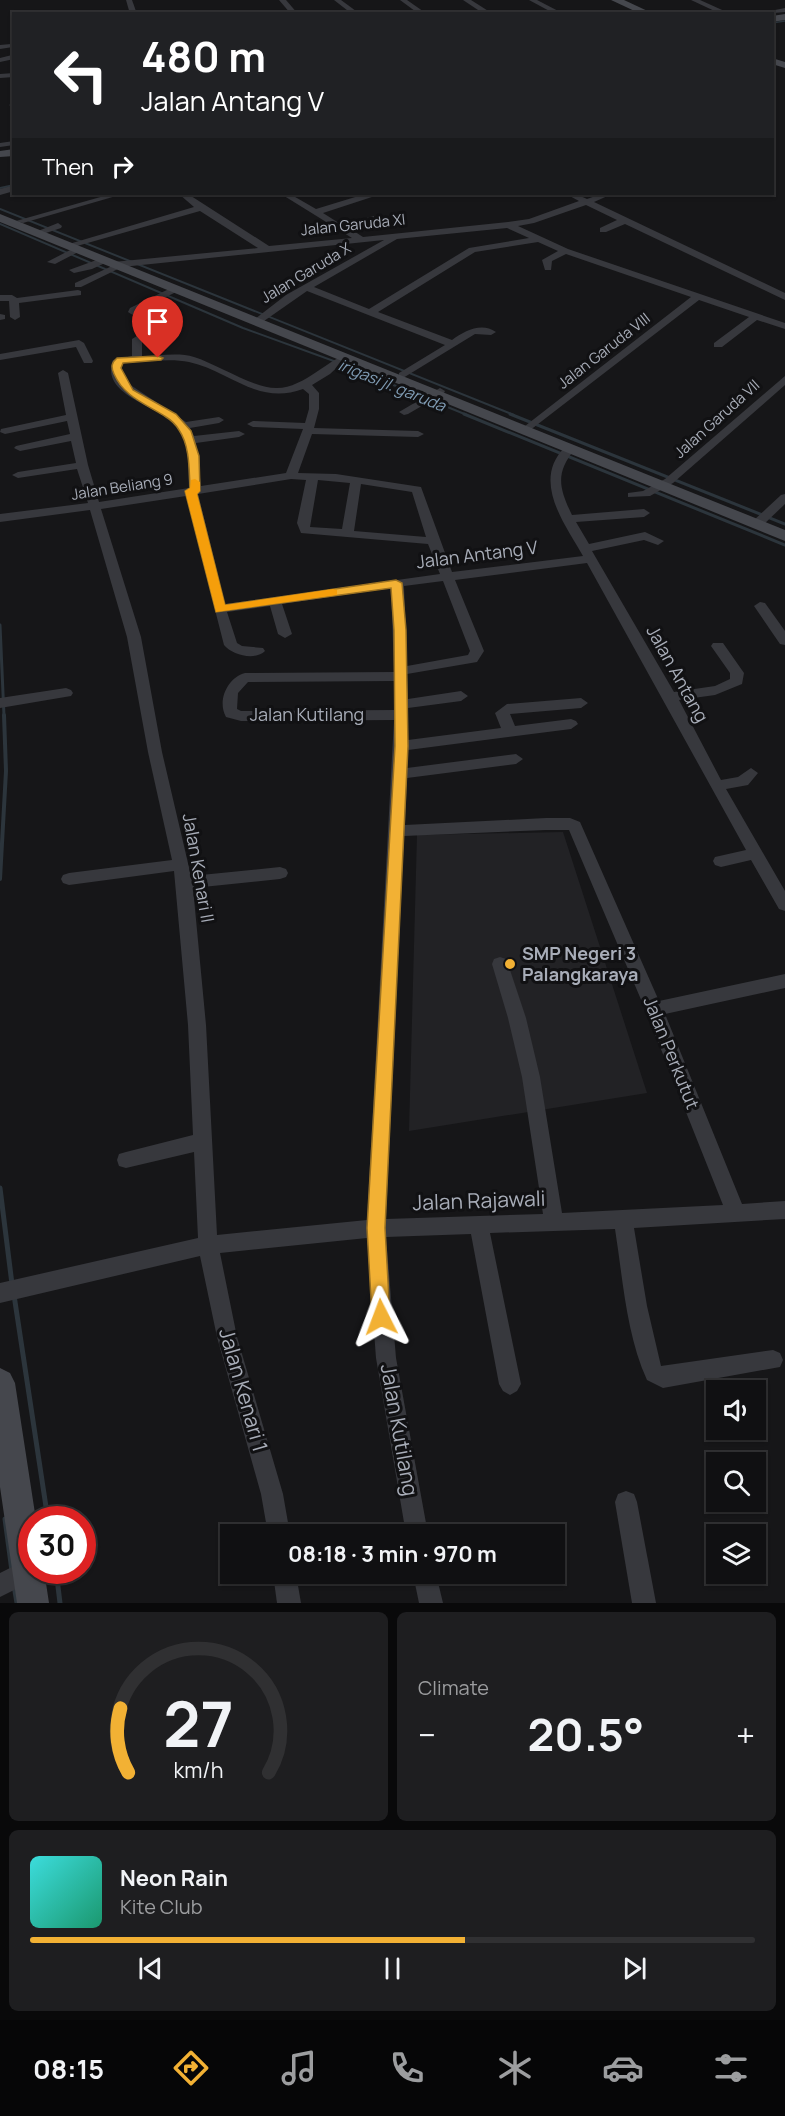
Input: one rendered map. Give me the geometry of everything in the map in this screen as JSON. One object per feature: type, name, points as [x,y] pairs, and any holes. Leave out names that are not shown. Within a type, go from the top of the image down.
[{"type":"main road","points":[[616,0],[645,12]]},
{"type":"main road","points":[[1,207],[20,221],[43,231],[71,251]]},
{"type":"main road","points":[[0,218],[106,266],[338,361],[530,428],[659,487]]},
{"type":"main road","points":[[165,289],[260,319],[403,375],[430,395],[566,453],[760,522],[785,528]]},
{"type":"main road","points":[[760,522],[785,536]]},
{"type":"main road","points":[[0,1386],[5,1450],[18,1518]]},
{"type":"main road","points":[[30,1584],[33,1603]]},
{"type":"street","points":[[282,0],[293,12]]},
{"type":"street","points":[[337,0],[354,12]]},
{"type":"street","points":[[403,0],[421,12]]},
{"type":"street","points":[[466,0],[486,12]]},
{"type":"street","points":[[532,0],[557,12]]},
{"type":"street","points":[[694,0],[724,12]]},
{"type":"street","points":[[704,3],[719,0]]},
{"type":"street","points":[[0,47],[11,46]]},
{"type":"street","points":[[0,60],[12,57]]},
{"type":"street","points":[[20,221],[115,195]]},
{"type":"street","points":[[184,195],[267,249]]},
{"type":"street","points":[[287,195],[362,240]]},
{"type":"street","points":[[316,212],[369,195]]},
{"type":"street","points":[[572,195],[785,297]]},
{"type":"street","name":"Jalan Garuda XI","points":[[106,266],[508,225],[531,221],[605,195]]},
{"type":"street","points":[[353,200],[362,206]]},
{"type":"street","points":[[52,262],[71,251],[201,208]]},
{"type":"street","points":[[341,228],[371,218]]},
{"type":"street","points":[[603,230],[625,220]]},
{"type":"street","points":[[43,231],[58,225]]},
{"type":"street","points":[[508,225],[565,251],[785,326]]},
{"type":"street","points":[[382,238],[404,232],[406,228],[413,226]]},
{"type":"street","name":"Jalan Garuda X","points":[[260,319],[307,288],[399,236]]},
{"type":"street","points":[[369,313],[472,250],[541,239]]},
{"type":"street","points":[[548,268],[547,260],[565,251]]},
{"type":"street","points":[[74,270],[106,266]]},
{"type":"street","points":[[0,298],[12,298],[14,301],[78,289],[106,266]]},
{"type":"street","points":[[307,288],[453,344]]},
{"type":"street","points":[[149,302],[165,289]]},
{"type":"street","name":"Jalan Garuda VIII","points":[[530,428],[697,297]]},
{"type":"street","points":[[14,301],[15,317]]},
{"type":"street","points":[[718,345],[755,317]]},
{"type":"street","points":[[403,375],[473,331],[491,332]]},
{"type":"street","points":[[137,339],[137,359]]},
{"type":"street","points":[[1,361],[38,355],[91,340]]},
{"type":"street","points":[[79,343],[88,361]]},
{"type":"street","points":[[258,651],[239,650],[231,645],[220,609],[193,491],[194,456],[183,426],[173,416],[146,402],[125,386],[118,374],[117,362],[137,359],[193,360],[273,392],[294,390],[338,361]]},
{"type":"street","name":"Jalan Kenari II","points":[[63,373],[82,465],[134,637],[155,752],[179,865],[185,883],[197,1025],[208,1245]]},
{"type":"street","name":"Jalan Garuda VII","points":[[659,487],[785,379]]},
{"type":"street","points":[[291,476],[309,429],[315,400],[313,391],[304,384]]},
{"type":"street","points":[[404,412],[430,395]]},
{"type":"street","points":[[5,431],[72,417]]},
{"type":"street","points":[[183,426],[219,420]]},
{"type":"street","points":[[253,424],[417,434]]},
{"type":"street","points":[[189,440],[239,434]]},
{"type":"street","points":[[20,448],[77,436]]},
{"type":"street","name":"Jalan Antang","points":[[566,453],[554,476],[555,488],[568,519],[785,905]]},
{"type":"street","points":[[18,475],[82,465]]},
{"type":"street","name":"Jalan Beliang 9","points":[[0,518],[96,506],[291,476],[313,476],[417,489],[433,541]]},
{"type":"street","points":[[313,476],[303,528],[309,532],[433,541],[477,651],[472,658],[401,674]]},
{"type":"street","points":[[347,534],[356,481]]},
{"type":"street","points":[[632,495],[659,487]]},
{"type":"street","points":[[760,522],[785,498]]},
{"type":"street","points":[[568,519],[644,513]]},
{"type":"street","name":"Jalan Antang V","points":[[220,609],[447,577],[587,554],[648,536],[658,541]]},
{"type":"street","name":"Jalan Kutilang","points":[[396,583],[401,674],[401,746],[376,1228],[386,1358],[415,1524]]},
{"type":"street","points":[[275,601],[285,634]]},
{"type":"street","points":[[760,606],[784,638]]},
{"type":"street","points":[[670,697],[735,684],[737,673],[718,646]]},
{"type":"street","name":"Jalan Kutilang","points":[[401,674],[245,678],[233,687],[229,710],[231,714],[241,716],[402,710]]},
{"type":"street","points":[[0,703],[66,693]]},
{"type":"street","points":[[402,710],[461,696]]},
{"type":"street","points":[[510,732],[502,713],[503,710],[581,703]]},
{"type":"street","points":[[401,746],[572,724]]},
{"type":"street","points":[[400,774],[516,759]]},
{"type":"street","points":[[717,786],[743,781],[751,773]]},
{"type":"street","name":"Jalan Perkutut","points":[[398,831],[546,824],[575,826],[654,1009],[736,1213]]},
{"type":"street","points":[[721,861],[756,854]]},
{"type":"street","points":[[69,879],[179,865]]},
{"type":"street","points":[[185,883],[280,873]]},
{"type":"street","points":[[500,964],[517,1018],[531,1077],[554,1222]]},
{"type":"street","points":[[654,1009],[785,981]]},
{"type":"street","points":[[126,1160],[203,1141]]},
{"type":"street","name":"Jalan Rajawali","points":[[0,1293],[208,1245],[376,1228],[623,1220],[785,1210]]},
{"type":"street","points":[[623,1220],[637,1306],[654,1373],[663,1377],[773,1360]]},
{"type":"street","points":[[479,1225],[510,1384]]},
{"type":"street","name":"Jalan Kenari 1","points":[[208,1245],[228,1336],[273,1494],[278,1524]]},
{"type":"street","points":[[626,1502],[644,1603]]},
{"type":"street","points":[[0,1585],[18,1576]]},
{"type":"street","points":[[286,1584],[289,1603]]},
{"type":"street","points":[[427,1584],[431,1603]]},
{"type":"shaded area","name":"SMP Negeri 3 Palangkaraya","points":[[563,832],[647,1093],[409,1131],[417,835]]},
{"type":"waterway","points":[[774,23],[785,21]]},
{"type":"waterway","points":[[0,188],[12,185]]},
{"type":"waterway","points":[[0,209],[514,415]]},
{"type":"waterway","name":"irigasi jl. garuda","points":[[0,224],[243,328],[342,364],[467,415]]},
{"type":"waterway","name":"irigasi jl. garuda","points":[[464,414],[785,545]]},
{"type":"waterway","points":[[510,414],[785,524]]},
{"type":"waterway","points":[[0,625],[4,716]]},
{"type":"waterway","points":[[0,879],[6,771],[4,715]]},
{"type":"waterway","points":[[0,1188],[12,1284]]},
{"type":"waterway","points":[[14,1295],[46,1506]]},
{"type":"waterway","points":[[5,1519],[12,1571]]},
{"type":"waterway","points":[[58,1584],[60,1603]]},
{"type":"waterway","points":[[14,1585],[17,1603]]},
{"type":"slow traffic","points":[[195,482],[195,491],[191,491],[220,609],[333,593]]},
{"type":"place","name":"SMP Negeri 3 Palangkaraya","points":[[510,964]]},
{"type":"route","points":[[158,358],[121,360],[117,362],[116,368],[122,382],[130,392],[173,416],[186,431],[194,456],[195,491],[191,491],[220,609],[396,583],[402,704],[397,852],[376,1228],[381,1317]]}]
